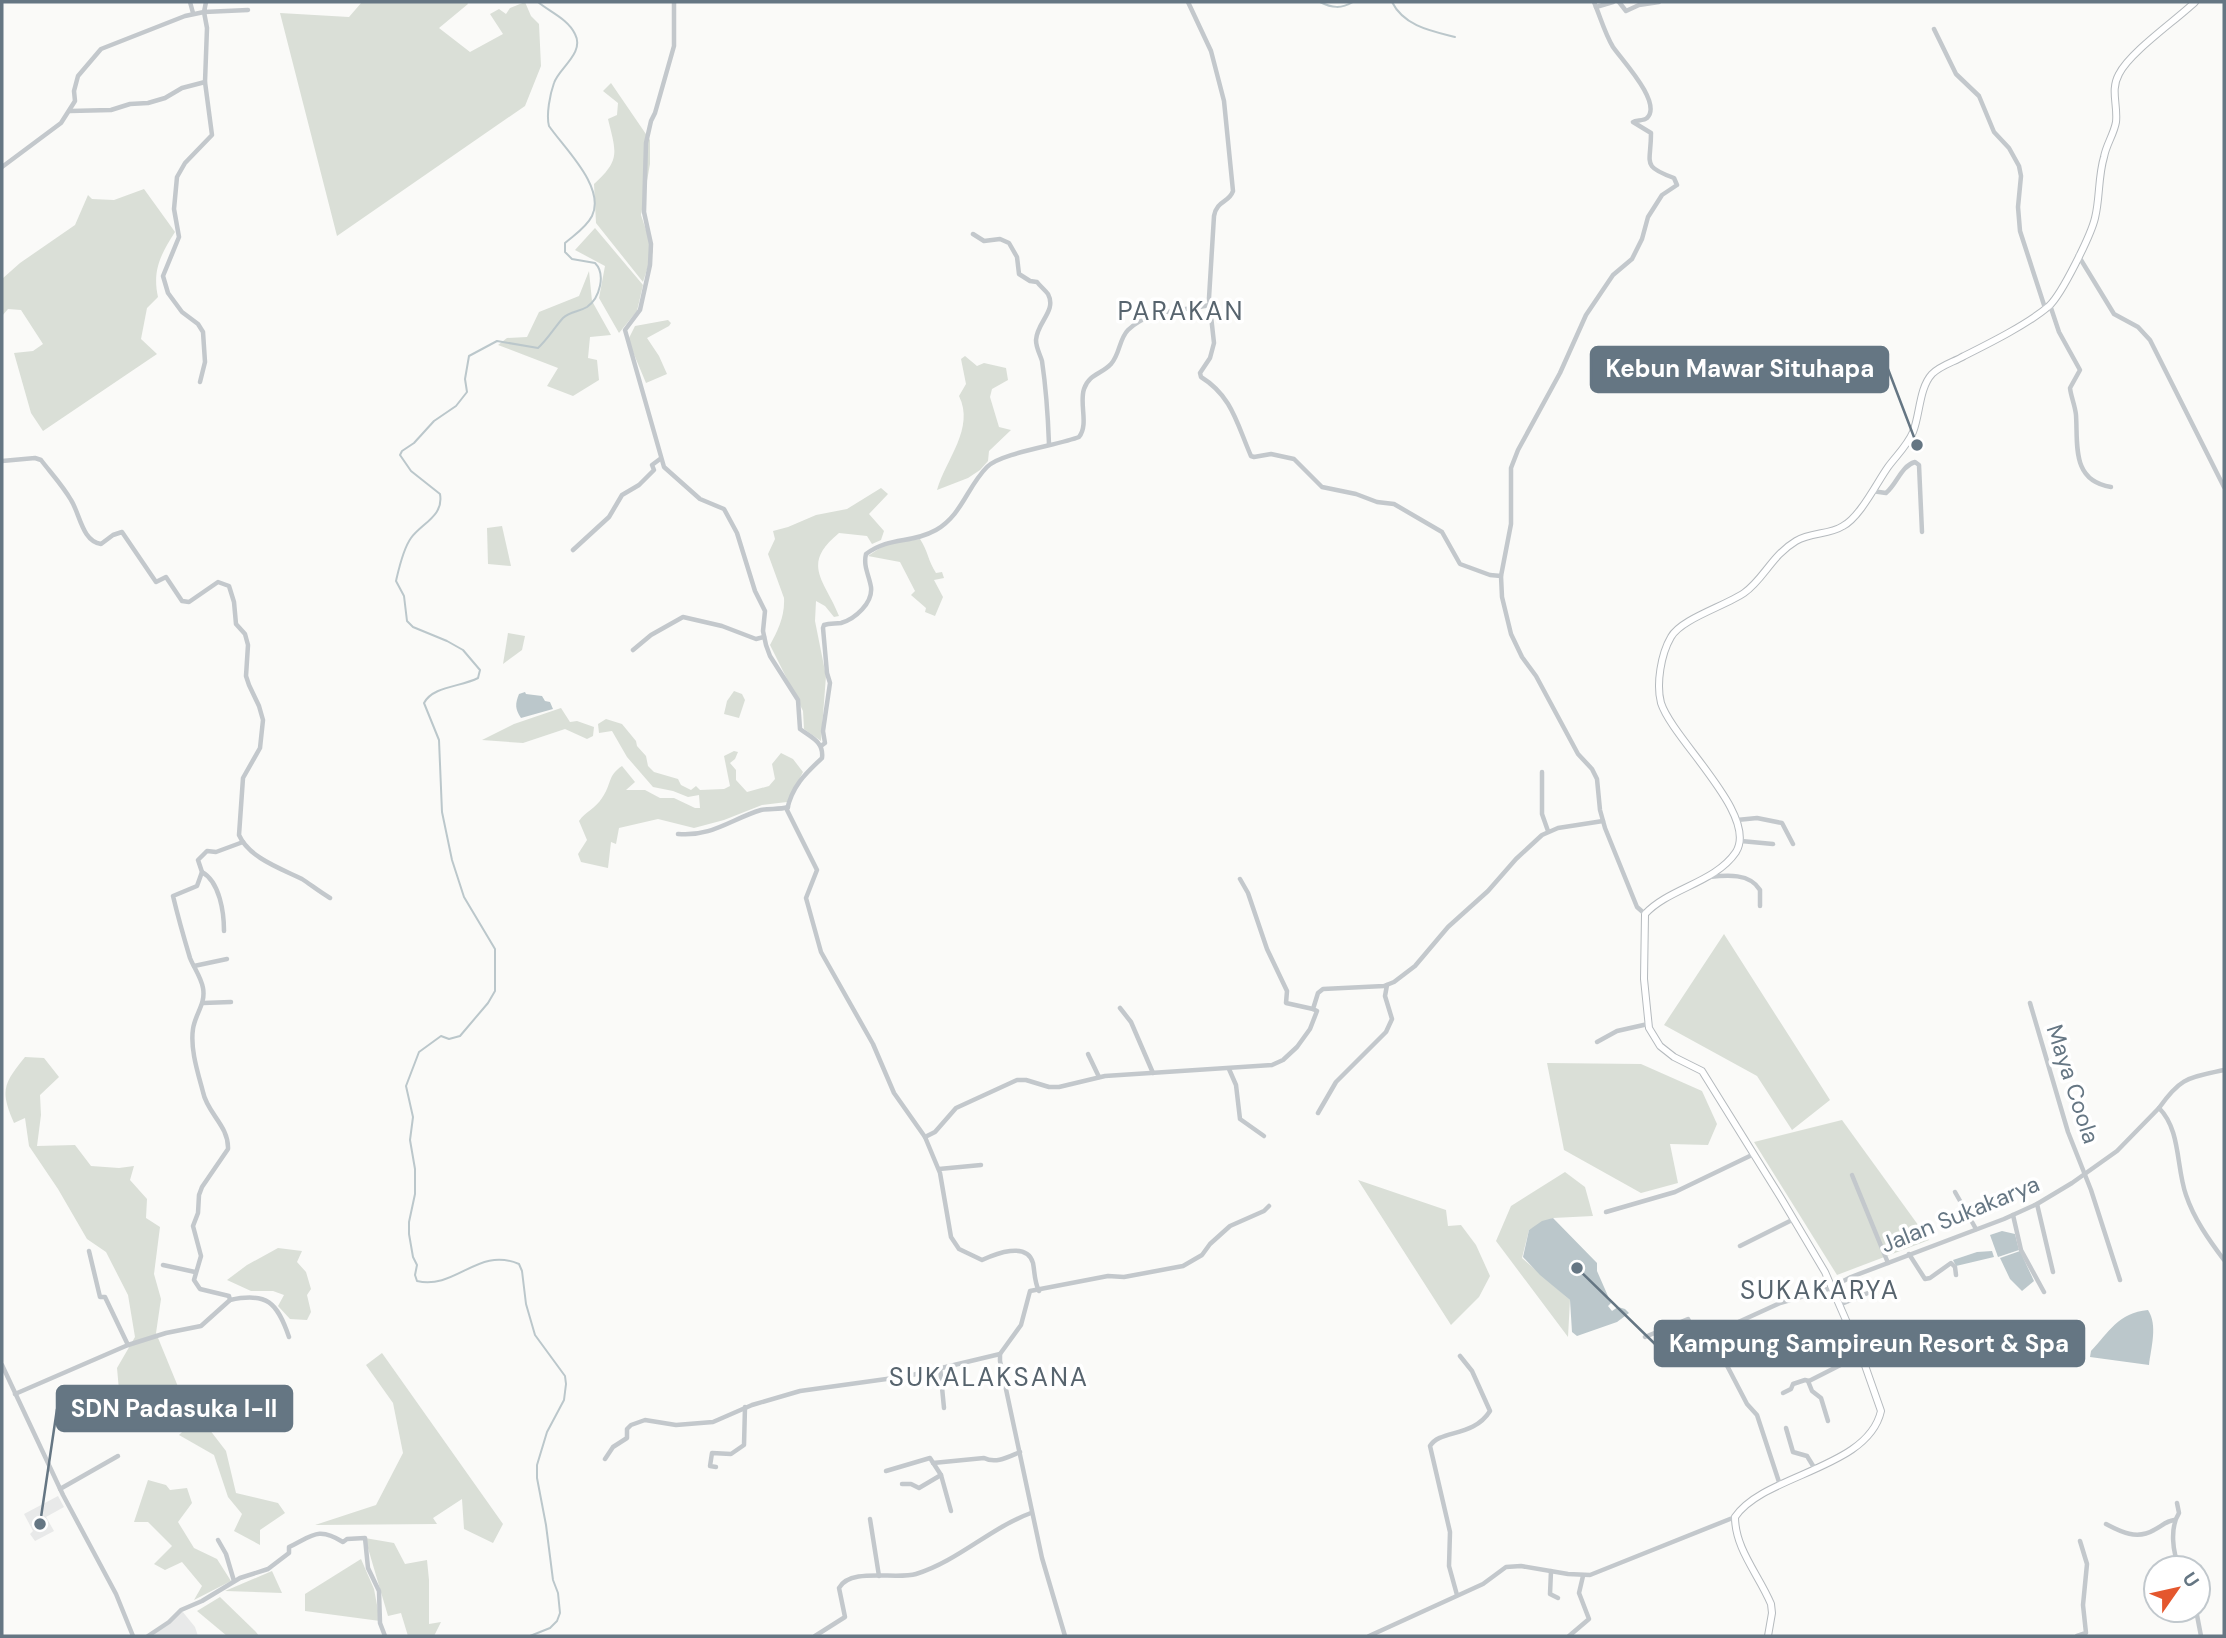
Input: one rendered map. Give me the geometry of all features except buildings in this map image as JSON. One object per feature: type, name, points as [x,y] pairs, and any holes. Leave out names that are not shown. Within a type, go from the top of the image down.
[{"type":"main road","points":[[1768,1636],[1771,1604],[1745,1555],[1735,1517],[1750,1503],[1860,1443],[1880,1416],[1880,1404],[1831,1286],[1794,1219],[1702,1071],[1674,1057],[1660,1046],[1648,1024],[1644,979],[1645,914],[1655,905],[1705,877],[1733,856],[1741,841],[1737,820],[1664,710],[1660,688],[1665,650],[1681,626],[1745,592],[1774,558],[1789,546],[1804,537],[1837,529],[1850,522],[1913,432],[1930,376],[2047,307],[2078,255],[2095,218],[2102,161],[2116,121],[2114,90],[2119,73],[2130,57],[2195,2]]},
{"type":"street","points":[[190,2],[193,13]]},
{"type":"street","points":[[200,382],[205,362],[203,332],[200,326],[184,314],[168,293],[163,275],[179,237],[174,209],[177,177],[185,163],[212,135],[205,82],[206,2]]},
{"type":"street","points":[[674,2],[673,55],[646,143],[645,212],[651,244],[650,265],[640,310],[625,330],[660,459],[668,472],[700,499],[721,507],[727,514],[740,540],[755,591],[765,611],[764,637],[770,656],[798,700],[800,729],[821,746],[822,758],[797,783],[788,807],[817,870],[806,898],[821,952],[873,1044],[894,1093],[925,1137],[939,1170],[951,1237],[959,1249],[982,1260],[1005,1250],[1026,1255],[1033,1262],[1035,1283],[1039,1291]]},
{"type":"street","points":[[1188,2],[1211,51],[1224,102],[1233,191],[1230,197],[1217,206],[1214,216],[1210,305],[1213,351],[1200,375],[1222,393],[1238,422],[1251,456],[1271,454],[1294,459],[1322,486],[1377,502],[1391,503],[1442,533],[1460,564],[1490,575],[1501,576]]},
{"type":"street","points":[[1613,2],[1595,4],[1612,45],[1646,93],[1650,103],[1649,116],[1633,122],[1651,133],[1651,166],[1657,172],[1675,178],[1677,185],[1661,197],[1647,216],[1642,239],[1632,259],[1614,275],[1586,315],[1560,373],[1518,450],[1511,468],[1511,523],[1501,576],[1504,607],[1516,645],[1578,754],[1592,769],[1599,786],[1600,810],[1619,868],[1637,907],[1645,914]]},
{"type":"street","points":[[1619,2],[1626,10],[1659,2]]},
{"type":"street","points":[[2,167],[61,123],[75,101],[74,91],[78,76],[101,49],[193,13],[248,10]]},
{"type":"street","points":[[1934,29],[1956,74],[1979,96],[1994,132],[2009,148],[2019,166],[2020,231],[2047,307],[2080,370],[2070,387],[2076,410],[2078,459],[2084,473],[2098,484],[2111,487]]},
{"type":"street","points":[[70,111],[111,110],[130,104],[148,103],[205,82]]},
{"type":"street","points":[[973,234],[984,241],[1000,239],[1009,243],[1017,257],[1018,274],[1037,282],[1047,292],[1049,312],[1039,325],[1036,343],[1045,385],[1049,444]]},
{"type":"street","points":[[2078,255],[2114,314],[2138,327],[2150,340],[2224,487]]},
{"type":"street","points":[[821,746],[825,743],[822,731],[830,683],[822,628],[856,615],[869,598],[871,588],[865,565],[866,554],[887,542],[908,541],[927,535],[948,523],[989,465],[1049,444],[1075,439],[1082,433],[1085,386],[1093,374],[1112,363],[1126,331],[1153,314],[1210,305]]},
{"type":"street","points":[[2,461],[35,458],[41,460],[74,504],[77,517],[90,539],[101,544],[122,532],[156,582],[166,578],[183,601],[189,602],[218,582],[229,586],[236,624],[245,634],[248,645],[248,685],[260,706],[263,720],[260,748],[243,778],[239,835],[243,842],[269,863],[330,898]]},
{"type":"street","points":[[573,550],[609,517],[622,495],[639,485],[654,470],[652,465],[660,459]]},
{"type":"street","points":[[1871,491],[1886,493],[1907,465],[1914,462],[1919,465],[1922,532]]},
{"type":"street","points":[[633,650],[651,635],[683,617],[722,626],[756,639],[764,637]]},
{"type":"street","points":[[1542,772],[1542,814],[1548,831]]},
{"type":"street","points":[[678,834],[694,835],[723,827],[763,810],[788,807]]},
{"type":"street","points":[[1737,820],[1757,818],[1782,823],[1794,844]]},
{"type":"street","points":[[1313,1009],[1318,993],[1323,989],[1387,985],[1394,982],[1415,966],[1448,927],[1480,900],[1516,859],[1548,831],[1603,821]]},
{"type":"street","points":[[1741,841],[1773,844]]},
{"type":"street","points":[[230,1300],[229,1296],[200,1289],[194,1280],[201,1256],[193,1226],[198,1213],[199,1195],[229,1145],[219,1122],[207,1107],[196,1061],[193,1028],[203,1003],[203,989],[173,896],[197,886],[202,872],[198,860],[207,851],[216,852],[243,842]]},
{"type":"street","points":[[202,872],[209,876],[218,895],[224,918],[224,931]]},
{"type":"street","points":[[1705,877],[1733,875],[1752,881],[1760,890],[1760,906]]},
{"type":"street","points":[[925,1137],[935,1132],[956,1108],[1017,1080],[1059,1087],[1099,1077],[1229,1069],[1272,1065],[1283,1060],[1311,1029],[1317,1011],[1286,1003],[1287,991],[1267,949],[1248,893],[1240,879]]},
{"type":"street","points":[[194,966],[226,959]]},
{"type":"street","points":[[1318,1113],[1336,1082],[1386,1032],[1392,1019],[1385,996],[1387,985]]},
{"type":"street","points":[[203,1003],[231,1002]]},
{"type":"street","name":"Maya Coola","points":[[2030,1003],[2068,1132],[2085,1174],[2120,1280]]},
{"type":"street","points":[[1120,1008],[1131,1022],[1153,1073]]},
{"type":"street","points":[[1597,1042],[1617,1031],[1648,1024]]},
{"type":"street","points":[[1088,1054],[1099,1077]]},
{"type":"street","points":[[1229,1069],[1236,1085],[1241,1119],[1264,1136]]},
{"type":"street","name":"Jalan Sukakarya","points":[[1715,1336],[1780,1303],[1831,1286],[2037,1204],[2117,1152],[2159,1108],[2170,1091],[2183,1081],[2224,1070]]},
{"type":"street","points":[[2159,1108],[2171,1126],[2189,1204],[2224,1260]]},
{"type":"street","points":[[1606,1212],[1675,1192],[1754,1154]]},
{"type":"street","points":[[939,1170],[981,1165]]},
{"type":"street","points":[[1852,1175],[1888,1263]]},
{"type":"street","points":[[1955,1192],[1976,1229]]},
{"type":"street","points":[[2037,1204],[2053,1272]]},
{"type":"street","points":[[1065,1636],[1048,1583],[1031,1513],[1000,1354],[1021,1325],[1030,1292],[1108,1276],[1124,1277],[1183,1266],[1202,1255],[1230,1226],[1264,1211],[1269,1206]]},
{"type":"street","points":[[2013,1215],[2021,1250],[2044,1292]]},
{"type":"street","points":[[1740,1246],[1794,1219]]},
{"type":"street","points":[[89,1251],[100,1297],[105,1297],[128,1345]]},
{"type":"street","points":[[1909,1254],[1926,1279],[1951,1263],[1955,1267],[1956,1275]]},
{"type":"street","points":[[163,1265],[195,1272]]},
{"type":"street","points":[[1839,1305],[1868,1293]]},
{"type":"street","points":[[15,1394],[128,1345],[201,1326],[230,1300],[254,1296],[267,1300],[281,1318],[289,1337]]},
{"type":"street","points":[[1645,1337],[1688,1319],[1700,1341],[1715,1336],[1747,1404],[1757,1415],[1780,1486]]},
{"type":"street","points":[[1825,1349],[1853,1338]]},
{"type":"street","points":[[1783,1393],[1791,1389],[1793,1384],[1808,1381],[1861,1355],[1889,1345]]},
{"type":"street","points":[[605,1459],[613,1447],[628,1438],[627,1429],[631,1425],[645,1420],[676,1425],[706,1423],[723,1419],[744,1407],[800,1391],[908,1376],[1000,1354]]},
{"type":"street","points":[[1457,1595],[1449,1566],[1450,1532],[1430,1446],[1437,1439],[1473,1428],[1490,1411],[1472,1371],[1460,1356]]},
{"type":"street","points":[[2,1364],[60,1489],[117,1594],[134,1636]]},
{"type":"street","points":[[940,1367],[944,1408]]},
{"type":"street","points":[[1808,1381],[1812,1391],[1821,1398],[1828,1420]]},
{"type":"street","points":[[716,1467],[710,1466],[712,1453],[732,1454],[744,1445],[744,1407]]},
{"type":"street","points":[[1786,1428],[1793,1452],[1807,1456],[1815,1469]]},
{"type":"street","points":[[933,1463],[984,1458],[990,1461],[1001,1460],[1020,1452]]},
{"type":"street","points":[[60,1489],[118,1456]]},
{"type":"street","points":[[886,1471],[929,1457],[941,1475],[951,1511]]},
{"type":"street","points":[[902,1484],[911,1483],[919,1488],[941,1475]]},
{"type":"street","points":[[2174,1554],[2174,1520],[2179,1513],[2177,1503]]},
{"type":"street","points":[[816,1636],[845,1617],[840,1584],[854,1577],[917,1574],[959,1554],[1007,1523],[1031,1513]]},
{"type":"street","points":[[1369,1636],[1488,1581],[1506,1567],[1521,1566],[1590,1576],[1735,1517]]},
{"type":"street","points":[[870,1518],[879,1576]]},
{"type":"street","points":[[2106,1524],[2124,1533],[2138,1534],[2152,1531],[2174,1520]]},
{"type":"street","points":[[148,1636],[181,1610],[202,1601],[234,1581],[268,1569],[289,1553],[289,1547],[321,1532],[343,1542],[346,1539],[365,1538],[368,1568],[379,1591],[380,1623],[385,1636]]},
{"type":"street","points":[[218,1540],[227,1557],[234,1581]]},
{"type":"street","points":[[2077,1636],[2086,1633],[2083,1605],[2087,1564],[2080,1541]]},
{"type":"street","points":[[1550,1571],[1550,1594],[1558,1598]]},
{"type":"street","points":[[1569,1636],[1588,1619],[1579,1593],[1583,1576]]},
{"type":"shaded area","points":[[362,2],[467,2],[468,4],[439,28],[470,52],[503,34],[490,14],[499,9],[506,14],[510,8],[525,2],[531,16],[539,24],[541,66],[525,106],[337,236],[280,13],[349,17]]},
{"type":"shaded area","points":[[611,83],[650,140],[650,164],[641,215],[653,251],[643,282],[596,223],[594,184],[609,168],[614,155],[608,119],[617,115],[618,103],[603,91]]},
{"type":"shaded area","points":[[144,189],[175,232],[159,263],[156,279],[158,297],[147,308],[141,339],[157,354],[43,431],[31,413],[14,353],[33,351],[43,344],[21,310],[8,309],[2,316],[2,279],[20,263],[75,225],[88,195],[92,199],[114,200]]},
{"type":"shaded area","points":[[595,228],[643,285],[637,311],[619,333],[599,298],[605,266],[575,250]]},
{"type":"shaded area","points":[[589,271],[592,301],[611,335],[590,337],[588,358],[597,360],[599,380],[573,396],[547,386],[558,368],[498,345],[507,338],[527,337],[539,312],[579,296]]},
{"type":"shaded area","points":[[668,320],[671,323],[669,326],[647,338],[667,374],[646,383],[628,340],[635,326]]},
{"type":"shaded area","points":[[965,356],[977,366],[984,363],[1006,368],[1008,380],[992,389],[990,397],[999,427],[1011,430],[989,451],[988,461],[980,470],[968,478],[937,490],[964,420],[959,396],[966,384],[961,359]]},
{"type":"shaded area","points":[[881,488],[888,494],[869,514],[884,531],[881,540],[872,544],[867,536],[839,533],[827,544],[818,564],[819,573],[839,616],[834,617],[825,606],[816,601],[815,621],[826,676],[821,741],[804,729],[803,711],[770,645],[780,623],[784,605],[768,554],[775,539],[773,531],[816,515],[847,509]]},
{"type":"shaded area","points":[[502,526],[511,566],[488,564],[487,528]]},
{"type":"shaded area","points":[[920,539],[936,573],[942,572],[944,578],[934,580],[943,597],[935,616],[925,612],[926,608],[911,595],[915,591],[900,562],[868,556],[886,544]]},
{"type":"shaded area","points":[[508,633],[525,636],[522,650],[503,664]]},
{"type":"shaded area","points":[[734,691],[742,694],[745,700],[739,718],[724,714],[727,701]]},
{"type":"shaded area","points":[[525,692],[542,696],[545,701],[550,702],[553,709],[521,718],[516,704],[519,694]]},
{"type":"shaded area","points":[[561,708],[570,722],[577,721],[594,727],[593,736],[587,739],[565,729],[523,743],[482,740],[514,724]]},
{"type":"shaded area","points":[[606,719],[622,724],[646,756],[648,766],[654,772],[678,779],[681,785],[691,790],[696,786],[700,790],[724,789],[730,786],[724,756],[734,751],[738,752],[730,763],[736,770],[736,780],[747,792],[769,786],[775,779],[772,764],[781,753],[793,759],[803,772],[787,802],[762,805],[694,828],[658,819],[619,828],[616,844],[611,842],[608,868],[581,862],[578,854],[587,840],[579,821],[599,802],[614,773],[622,766],[635,782],[626,790],[645,790],[660,798],[674,798],[700,808],[699,795],[688,797],[653,787],[627,757],[612,731],[599,733],[598,724]]},
{"type":"shaded area","points":[[1724,934],[1830,1100],[1792,1130],[1757,1076],[1664,1025]]},
{"type":"shaded area","points":[[25,1057],[44,1058],[59,1077],[40,1095],[41,1115],[37,1146],[75,1145],[91,1166],[134,1166],[130,1180],[147,1199],[146,1218],[160,1227],[154,1274],[161,1299],[156,1333],[188,1411],[171,1429],[131,1416],[126,1411],[108,1416],[104,1409],[117,1400],[117,1368],[135,1337],[128,1295],[106,1252],[87,1239],[29,1146],[25,1118],[14,1123],[7,1103],[6,1088],[12,1074]]},
{"type":"shaded area","points":[[1547,1063],[1641,1064],[1702,1091],[1717,1124],[1708,1145],[1670,1144],[1678,1183],[1641,1193],[1564,1150]]},
{"type":"shaded area","points":[[1842,1120],[1929,1240],[1837,1275],[1754,1142]]},
{"type":"shaded area","points":[[1565,1172],[1585,1187],[1593,1216],[1553,1218],[1529,1230],[1522,1258],[1570,1300],[1568,1337],[1496,1241],[1511,1206]]},
{"type":"shaded area","points":[[1358,1180],[1446,1210],[1448,1226],[1461,1225],[1476,1245],[1490,1276],[1479,1297],[1451,1325]]},
{"type":"shaded area","points":[[1553,1218],[1597,1263],[1597,1271],[1612,1311],[1618,1307],[1629,1313],[1617,1322],[1577,1336],[1572,1332],[1570,1300],[1523,1257],[1529,1230],[1542,1221]]},
{"type":"shaded area","points":[[2002,1231],[2015,1234],[2019,1250],[1998,1257],[1990,1235]]},
{"type":"shaded area","points":[[278,1248],[302,1251],[297,1262],[306,1272],[311,1289],[307,1295],[311,1312],[307,1320],[290,1319],[278,1306],[284,1295],[273,1291],[251,1291],[227,1280]]},
{"type":"shaded area","points":[[1992,1251],[1994,1257],[1956,1266],[1953,1260],[1977,1252]]},
{"type":"shaded area","points":[[2020,1251],[2034,1281],[2022,1291],[2010,1279],[2000,1258]]},
{"type":"shaded area","points":[[2148,1310],[2153,1323],[2149,1365],[2090,1357],[2091,1351],[2115,1324],[2129,1315]]},
{"type":"shaded area","points":[[382,1353],[503,1524],[493,1543],[464,1529],[462,1499],[433,1518],[437,1524],[315,1525],[376,1505],[403,1453],[393,1403],[366,1365]]},
{"type":"shaded area","points":[[203,1421],[226,1451],[236,1493],[278,1503],[285,1513],[260,1530],[260,1545],[234,1531],[242,1514],[228,1497],[214,1455],[179,1435],[192,1422]]},
{"type":"shaded area","points":[[148,1480],[166,1485],[170,1490],[187,1488],[192,1503],[178,1522],[194,1548],[217,1559],[231,1581],[194,1600],[202,1586],[182,1562],[165,1570],[154,1564],[172,1546],[148,1522],[134,1522]]},
{"type":"shaded area","points":[[58,1496],[64,1507],[46,1517],[54,1531],[35,1541],[24,1514]]},
{"type":"shaded area","points":[[365,1538],[394,1543],[405,1564],[427,1560],[429,1624],[441,1622],[434,1636],[408,1636],[401,1613],[388,1616]]},
{"type":"shaded area","points":[[361,1559],[374,1589],[380,1621],[305,1611],[305,1594]]},
{"type":"shaded area","points":[[272,1571],[282,1593],[225,1591]]},
{"type":"shaded area","points":[[220,1597],[259,1636],[227,1636],[197,1611]]},
{"type":"shaded area","points":[[182,1611],[195,1627],[198,1636],[150,1636]]},
{"type":"waterway","points":[[530,1636],[550,1628],[560,1613],[537,1465],[547,1432],[564,1400],[565,1376],[535,1335],[519,1264],[491,1260],[444,1280],[417,1281],[417,1265],[409,1234],[415,1194],[415,1169],[410,1140],[413,1117],[406,1086],[419,1052],[441,1036],[449,1039],[460,1036],[495,991],[495,949],[464,897],[452,860],[442,812],[439,740],[424,703],[434,693],[478,678],[480,670],[463,650],[413,627],[407,621],[404,596],[396,581],[408,542],[431,519],[440,502],[440,494],[411,471],[400,455],[402,451],[414,443],[434,421],[456,406],[467,392],[465,379],[469,356],[497,341],[538,348],[563,318],[592,303],[600,286],[600,273],[595,263],[572,259],[565,252],[565,243],[583,228],[592,216],[595,205],[589,181],[548,121],[554,83],[574,54],[577,41],[568,24],[538,2]]},
{"type":"waterway","points":[[1320,2],[1336,7],[1353,2]]},
{"type":"waterway","points":[[1392,2],[1411,22],[1455,37]]},
{"type":"place","name":"Kebun Mawar Situhapa","points":[[1917,445]]},
{"type":"place","name":"Kampung Sampireun Resort & Spa","points":[[1577,1268]]},
{"type":"place","name":"SDN Padasuka I-II","points":[[40,1524]]},
{"type":"district","name":"PARAKAN","points":[[1181,311]]},
{"type":"district","name":"SUKAKARYA","points":[[1820,1290]]},
{"type":"district","name":"SUKALAKSANA","points":[[989,1377]]}]
